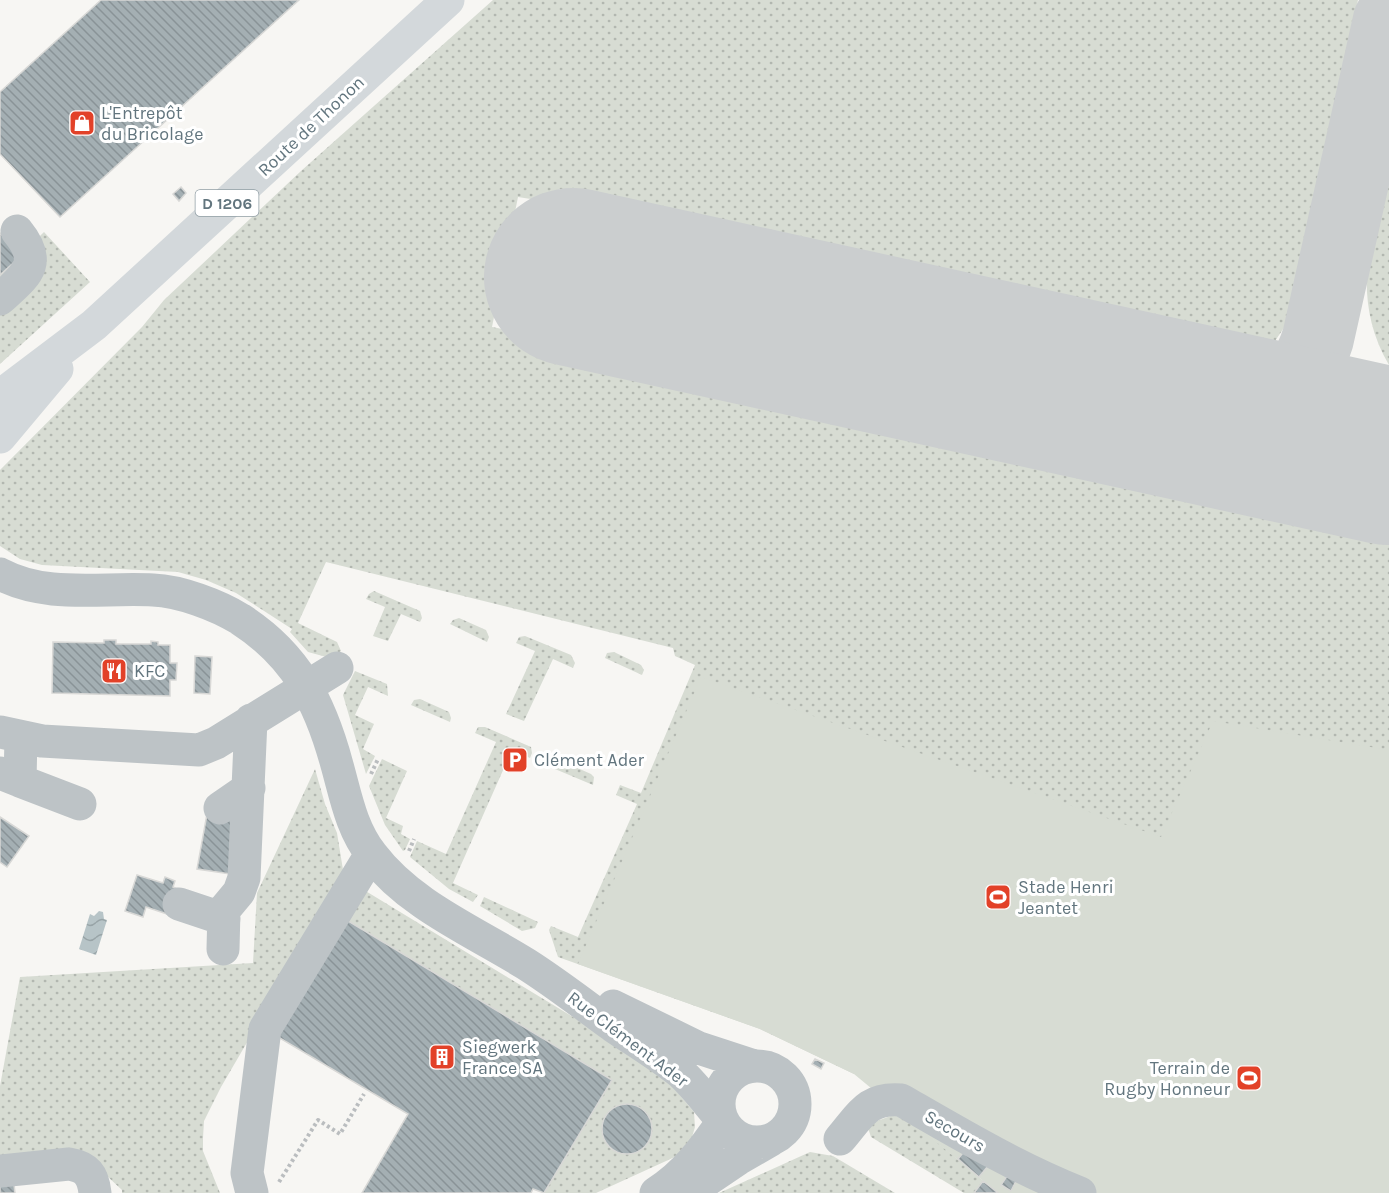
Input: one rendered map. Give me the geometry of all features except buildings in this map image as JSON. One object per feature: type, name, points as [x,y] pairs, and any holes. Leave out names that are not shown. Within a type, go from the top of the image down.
[{"type":"main road","name":"Route de Thonon","points":[[0,396],[94,325],[448,0]]},
{"type":"main road","name":"Route de Thonon","points":[[0,437],[94,325]]},
{"type":"street","points":[[360,81],[425,0]]},
{"type":"street","points":[[0,299],[22,279],[30,265],[28,246],[17,231]]},
{"type":"street","name":"Rue Clément Ader","points":[[0,574],[24,584],[46,589],[156,590],[213,604],[262,633],[283,652],[314,698],[337,765],[345,802],[356,829],[372,855],[392,877],[422,902],[527,965],[682,1074],[734,1135],[746,1141],[771,1140],[782,1133],[790,1121],[795,1107],[793,1093],[786,1080],[775,1071],[699,1048],[527,965]]},
{"type":"street","points":[[80,804],[10,777],[10,735],[42,741],[199,750],[216,743],[337,668]]},
{"type":"street","points":[[179,904],[223,934],[224,910],[239,892],[244,878],[251,720]]},
{"type":"street","points":[[220,808],[249,788]]},
{"type":"street","points":[[263,1191],[247,1173],[265,1029],[372,855]]},
{"type":"street","points":[[656,1193],[670,1184],[700,1154],[723,1121],[719,1103],[724,1085],[740,1070],[754,1066]]},
{"type":"street","name":"Secours","points":[[840,1139],[868,1106],[887,1099],[901,1100],[1013,1164],[1080,1193]]},
{"type":"street","points":[[688,1193],[771,1140]]},
{"type":"street","points":[[0,1171],[75,1165],[90,1173],[95,1193]]},
{"type":"path","points":[[406,858],[414,839]]},
{"type":"path","points":[[263,1191],[318,1120],[340,1134],[364,1094]]},
{"type":"shaded area","points":[[493,0],[1358,0],[1341,73],[1349,75],[1296,310],[1275,341],[1254,350],[702,220],[695,233],[662,214],[646,208],[559,189],[556,203],[518,197],[492,327],[522,333],[519,343],[1389,537],[1389,799],[854,1074],[760,1029],[558,957],[549,930],[551,926],[578,937],[637,804],[616,795],[620,785],[641,793],[695,665],[675,656],[673,648],[326,562],[298,623],[337,642],[341,651],[330,658],[308,652],[290,632],[292,629],[236,593],[206,580],[178,572],[42,565],[20,559],[0,546],[0,470],[142,327],[164,300],[301,171]]},
{"type":"shaded area","points":[[1389,155],[1389,365],[1377,339],[1369,313],[1367,287],[1371,235]]},
{"type":"shaded area","points":[[44,232],[90,282],[0,364],[0,275]]},
{"type":"shaded area","points":[[374,591],[420,611],[422,618],[420,622],[401,614],[388,641],[373,636],[385,607],[366,599]]},
{"type":"shaded area","points":[[459,618],[486,630],[489,637],[487,642],[450,624]]},
{"type":"shaded area","points":[[525,636],[571,655],[575,663],[573,668],[553,659],[524,721],[506,714],[535,651],[516,643],[519,637]]},
{"type":"shaded area","points":[[614,652],[641,665],[644,670],[642,675],[605,658],[607,653]]},
{"type":"shaded area","points":[[355,671],[387,684],[388,696],[368,687],[355,715],[374,724],[363,749],[375,756],[366,774],[343,695]]},
{"type":"shaded area","name":"Stade Henri Jeantet","points":[[701,677],[1161,837],[1213,721],[1389,750],[1389,1193],[998,1193],[854,1074],[760,1029],[578,964]]},
{"type":"shaded area","points":[[420,699],[449,712],[450,722],[411,705],[414,700]]},
{"type":"shaded area","points":[[478,727],[485,727],[531,747],[532,753],[530,758],[512,750],[453,883],[478,895],[473,902],[449,889],[410,857],[417,841],[446,854],[496,742],[475,733]]},
{"type":"shaded area","points":[[382,759],[407,771],[386,818],[403,826],[401,834],[410,839],[403,851],[385,825],[369,786]]},
{"type":"shaded area","points":[[564,762],[591,774],[594,777],[593,785],[555,769]]},
{"type":"shaded area","points":[[315,769],[325,804],[337,833],[344,876],[221,1087],[204,1121],[203,1151],[220,1193],[122,1193],[122,1190],[107,1176],[0,1164],[0,1086],[20,977],[253,963],[257,893]]},
{"type":"shaded area","points":[[364,890],[634,1054],[663,1075],[694,1112],[695,1127],[692,1137],[677,1156],[596,1193],[544,1193],[612,1080],[345,919]]},
{"type":"shaded area","points":[[484,897],[538,922],[535,928],[522,931],[480,906]]},
{"type":"shaded area","points":[[901,1112],[998,1193],[964,1193],[871,1137],[869,1124]]},
{"type":"shaded area","points":[[810,1152],[833,1156],[895,1193],[719,1193]]},
{"type":"water","points":[[99,911],[103,912],[104,919],[107,920],[96,955],[79,949],[90,914],[94,916]]},
{"type":"taxiway","points":[[1205,416],[1244,411],[1276,398],[1301,374],[1310,358],[1318,338],[1389,20]]},
{"type":"runway","points":[[573,277],[1389,456]]},
{"type":"place","name":"L'Entrepôt du Bricolage","points":[[82,123]]},
{"type":"place","name":"KFC","points":[[114,671]]},
{"type":"place","name":"Clément Ader","points":[[515,760]]},
{"type":"place","name":"Stade Henri Jeantet","points":[[998,897]]},
{"type":"place","name":"Siegwerk France SA","points":[[442,1057]]},
{"type":"place","name":"Terrain de Rugby Honneur","points":[[1249,1078]]}]
